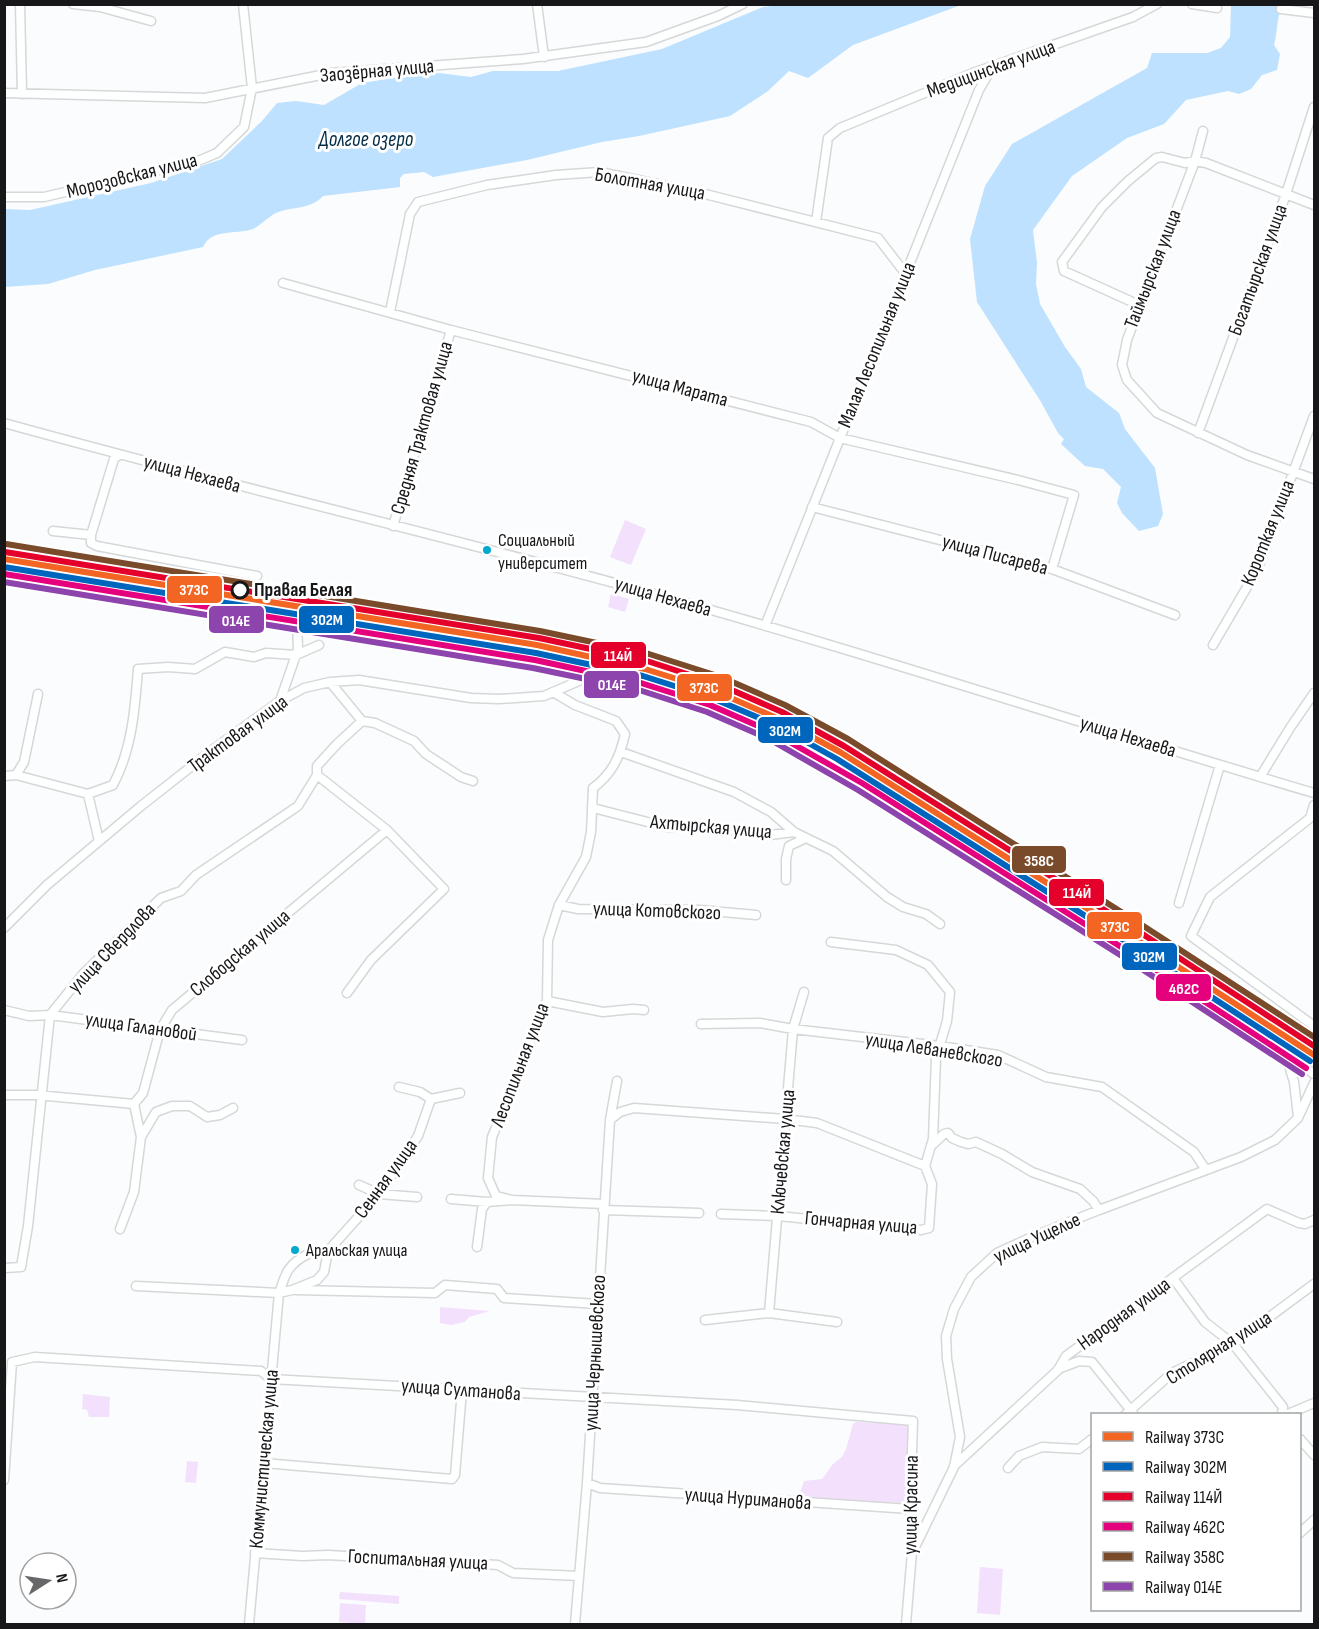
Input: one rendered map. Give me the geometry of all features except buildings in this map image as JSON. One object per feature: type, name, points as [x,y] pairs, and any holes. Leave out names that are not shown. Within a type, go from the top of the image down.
[{"type":"street","points":[[20,4],[22,94]]},
{"type":"street","points":[[73,4],[101,6],[151,21]]},
{"type":"street","name":"Морозовская улица","points":[[4,197],[44,197],[198,161],[217,153],[244,127],[252,88],[243,4]]},
{"type":"street","points":[[537,4],[544,57]]},
{"type":"street","name":"Заозёрная улица","points":[[4,93],[205,98],[331,73],[544,57],[646,42],[718,16],[743,4]]},
{"type":"street","name":"Медицинская улица","points":[[816,222],[828,138],[840,128],[993,66],[1133,17],[1157,4]]},
{"type":"street","points":[[1192,4],[1216,8]]},
{"type":"street","points":[[1281,9],[1314,13]]},
{"type":"street","name":"Малая Лесопильная улица","points":[[765,626],[979,90],[993,66]]},
{"type":"street","name":"Богатырская улица","points":[[1198,433],[1286,194],[1314,107]]},
{"type":"street","name":"Таймырская улица","points":[[1198,433],[1157,413],[1127,380],[1122,364],[1139,304],[1195,161],[1203,131]]},
{"type":"street","points":[[1139,304],[1064,271],[1062,262],[1101,207],[1156,158],[1162,157],[1185,163],[1195,161],[1206,163],[1314,205]]},
{"type":"street","name":"Болотная улица","points":[[390,312],[410,214],[418,202],[487,185],[556,174],[600,172],[710,195],[878,238],[905,273]]},
{"type":"street","name":"улица Марата","points":[[283,284],[811,423],[840,438],[1074,495],[1052,569]]},
{"type":"street","name":"Средняя Трактовая улица","points":[[393,526],[451,330]]},
{"type":"street","name":"Короткая улица","points":[[1213,645],[1257,570],[1314,416]]},
{"type":"street","name":"улица Нехаева","points":[[4,423],[631,588],[765,626],[1314,793]]},
{"type":"street","points":[[1198,433],[1314,479]]},
{"type":"street","points":[[119,455],[114,459],[91,535],[91,543],[257,576]]},
{"type":"street","name":"улица Писарева","points":[[812,507],[1052,569],[1175,615]]},
{"type":"street","points":[[52,531],[91,535]]},
{"type":"street","points":[[4,569],[127,590],[173,601],[213,606],[250,616],[297,622],[298,649],[280,701]]},
{"type":"street","points":[[4,776],[16,775],[88,794],[113,785],[124,765],[134,716],[138,669],[168,667],[195,669],[225,652],[254,657],[266,653],[296,655],[320,645]]},
{"type":"street","name":"Трактовая улица","points":[[4,928],[47,885],[202,758],[280,701],[304,688],[330,682],[359,680],[471,698],[499,699],[544,696],[588,678],[665,692]]},
{"type":"street","points":[[330,682],[362,721],[375,723],[414,741],[426,754],[461,777],[473,781]]},
{"type":"street","points":[[553,692],[575,705],[616,721],[626,734],[621,752]]},
{"type":"street","points":[[16,775],[24,762],[38,693]]},
{"type":"street","points":[[1260,777],[1314,693]]},
{"type":"street","name":"улица Свердлова","points":[[50,1015],[84,973],[161,898],[181,891],[196,875],[298,806],[317,775],[318,766],[362,721]]},
{"type":"street","name":"Лесопильная улица","points":[[512,1200],[496,1196],[488,1178],[492,1137],[525,1060],[533,1029],[547,1001],[548,940],[559,904],[586,858],[591,832],[593,788],[606,779],[621,752]]},
{"type":"street","name":"Ахтырская улица","points":[[621,752],[734,792],[771,812],[794,832],[833,851],[887,897],[903,907],[926,914],[940,924]]},
{"type":"street","points":[[1179,903],[1220,765]]},
{"type":"street","points":[[317,775],[387,830],[444,890],[371,960],[347,993]]},
{"type":"street","points":[[88,794],[99,841]]},
{"type":"street","points":[[1314,805],[1310,819],[1210,897],[1191,936],[1314,1026]]},
{"type":"street","name":"Ахтырская улица","points":[[593,808],[667,827],[714,828],[770,835],[794,832]]},
{"type":"street","name":"Слободская улица","points":[[134,1104],[143,1093],[160,1030],[172,1010],[387,830]]},
{"type":"street","points":[[786,880],[786,859],[789,846],[806,838]]},
{"type":"street","name":"улица Котовского","points":[[559,904],[578,909],[700,910],[756,915]]},
{"type":"street","points":[[610,1120],[620,1112],[634,1108],[817,1123],[926,1166],[933,1139],[936,1058],[947,1021],[950,992],[928,965],[896,950],[831,942]]},
{"type":"street","points":[[1168,974],[1183,980],[1314,1074]]},
{"type":"street","name":"Ключевская улица","points":[[769,1313],[793,1029],[804,992]]},
{"type":"street","points":[[547,1001],[603,1012],[644,1010]]},
{"type":"street","name":"улица Галановой","points":[[4,1010],[29,1016],[50,1015],[242,1040]]},
{"type":"street","points":[[4,1268],[21,1267],[50,1015]]},
{"type":"street","name":"улица Леваневского","points":[[701,1024],[744,1022],[998,1055],[1046,1077],[1102,1087],[1194,1152],[1206,1170]]},
{"type":"street","points":[[1285,1053],[1294,1082],[1298,1118]]},
{"type":"street","name":"улица Чернышевского","points":[[575,1624],[587,1483],[610,1120],[617,1081]]},
{"type":"street","name":"улица Ущелье","points":[[915,1545],[954,1467],[960,1437],[947,1359],[946,1336],[954,1309],[971,1277],[997,1253],[1098,1210],[1241,1157],[1275,1140],[1298,1118],[1314,1084]]},
{"type":"street","points":[[399,1087],[420,1092],[431,1099],[460,1093]]},
{"type":"street","points":[[4,1095],[134,1104],[141,1137],[134,1192],[120,1229]]},
{"type":"street","name":"Сенная улица","points":[[279,1293],[317,1280],[324,1272],[328,1251],[379,1194],[417,1136],[431,1099]]},
{"type":"street","points":[[141,1137],[156,1112],[172,1106],[190,1106],[207,1117],[220,1115],[233,1108]]},
{"type":"street","points":[[931,1146],[948,1133],[952,1138],[961,1142],[968,1144],[976,1142],[1032,1172],[1080,1190],[1093,1201],[1098,1210]]},
{"type":"street","name":"Гончарная улица","points":[[722,1214],[778,1216],[921,1230],[928,1228],[932,1184],[926,1166]]},
{"type":"street","points":[[359,1185],[379,1194],[417,1197]]},
{"type":"street","points":[[451,1199],[487,1202],[512,1200],[699,1213]]},
{"type":"street","points":[[477,1247],[482,1209],[487,1202]]},
{"type":"street","name":"Народная улица","points":[[954,1467],[1058,1370],[1066,1356],[1267,1209],[1299,1223],[1305,1224],[1314,1220]]},
{"type":"street","points":[[136,1286],[279,1293],[288,1270],[297,1262],[320,1249],[328,1251]]},
{"type":"street","points":[[1173,1278],[1204,1322],[1233,1344],[1283,1407],[1282,1413]]},
{"type":"street","name":"Столярная улица","points":[[1130,1413],[1172,1373],[1233,1344],[1314,1284]]},
{"type":"street","points":[[292,1290],[435,1293],[445,1285],[497,1289],[504,1298],[598,1304]]},
{"type":"street","name":"Коммунистическая улица","points":[[249,1624],[279,1293]]},
{"type":"street","points":[[705,1320],[769,1313],[837,1322]]},
{"type":"street","name":"улица Султанова","points":[[7,1407],[12,1362],[35,1358],[261,1371],[271,1379],[592,1399],[737,1405],[913,1421]]},
{"type":"street","points":[[1058,1370],[1079,1361],[1092,1362],[1130,1413]]},
{"type":"street","points":[[264,1463],[454,1478],[462,1390]]},
{"type":"street","points":[[1290,1413],[1314,1403]]},
{"type":"street","points":[[4,1480],[7,1407]]},
{"type":"street","name":"улица Красина","points":[[906,1624],[912,1552],[915,1545],[910,1509],[913,1421]]},
{"type":"street","points":[[1008,1468],[1019,1456],[1042,1447],[1080,1449],[1091,1440]]},
{"type":"street","points":[[1301,1441],[1314,1455]]},
{"type":"street","name":"улица Нуриманова","points":[[587,1483],[600,1488],[910,1509]]},
{"type":"street","points":[[1301,1531],[1314,1520]]},
{"type":"street","name":"Госпитальная улица","points":[[255,1553],[498,1565],[513,1573],[579,1576]]},
{"type":"shaded area","points":[[625,520],[646,529],[631,565],[610,557]]},
{"type":"shaded area","points":[[611,594],[629,599],[625,612],[608,607]]},
{"type":"shaded area","points":[[440,1307],[490,1311],[469,1317],[465,1322],[451,1325],[440,1323]]},
{"type":"shaded area","points":[[83,1394],[110,1397],[109,1417],[89,1417],[87,1410],[82,1409]]},
{"type":"shaded area","points":[[856,1422],[909,1424],[905,1503],[804,1498],[800,1493],[804,1481],[822,1479],[833,1464],[842,1457],[853,1424]]},
{"type":"shaded area","points":[[187,1461],[198,1462],[196,1483],[185,1482]]},
{"type":"shaded area","points":[[980,1567],[1003,1569],[1000,1615],[977,1613]]},
{"type":"shaded area","points":[[340,1592],[399,1596],[399,1604],[339,1599]]},
{"type":"shaded area","points":[[340,1603],[366,1605],[365,1624],[339,1622]]},
{"type":"water","name":"Долгое озеро","points":[[780,5],[961,5],[853,45],[808,78],[789,71],[768,91],[730,116],[527,160],[433,177],[424,172],[404,174],[400,178],[400,187],[323,196],[313,204],[276,213],[253,229],[212,237],[203,247],[95,270],[48,284],[5,287],[5,209],[30,210],[151,183],[222,159],[262,121],[277,103],[296,101],[324,105],[362,83],[430,72],[471,77],[493,71],[558,71],[662,49],[763,7]]},
{"type":"water","points":[[1231,5],[1283,5],[1274,45],[1280,54],[1277,70],[1262,75],[1251,89],[1239,94],[1228,91],[1186,100],[1164,124],[1127,138],[1072,176],[1033,230],[1037,263],[1036,284],[1040,304],[1081,369],[1086,387],[1119,413],[1125,429],[1155,468],[1163,514],[1158,526],[1139,531],[1122,513],[1117,503],[1121,487],[1103,469],[1085,466],[1061,444],[1064,439],[1058,433],[1041,402],[977,302],[970,239],[985,186],[1012,144],[1147,68],[1152,53],[1207,53],[1221,48],[1230,37]]},
{"type":"rail line","name":"358С","points":[[6,544],[540,631],[649,654],[721,677],[785,705],[848,739],[1314,1037]]},
{"type":"rail line","name":"114Й","points":[[5,552],[539,638],[647,661],[718,684],[782,712],[844,746],[1141,933],[1314,1046]]},
{"type":"rail line","name":"373C","points":[[4,559],[537,645],[645,669],[715,691],[779,719],[840,752],[1314,1055]]},
{"type":"rail line","name":"302М","points":[[4,567],[536,653],[643,676],[712,698],[776,725],[837,759],[1310,1061]]},
{"type":"rail line","name":"462С","points":[[4,574],[535,660],[641,683],[710,705],[772,732],[862,783],[1129,952],[1306,1068]]},
{"type":"rail line","name":"014Е","points":[[4,582],[533,668],[639,690],[707,712],[769,739],[858,790],[1125,958],[1302,1074]]},
{"type":"place","name":"Социальный университет","points":[[487,550]]},
{"type":"place","name":"Правая Белая","points":[[240,590]]},
{"type":"place","name":"Аральская улица","points":[[295,1250]]}]
